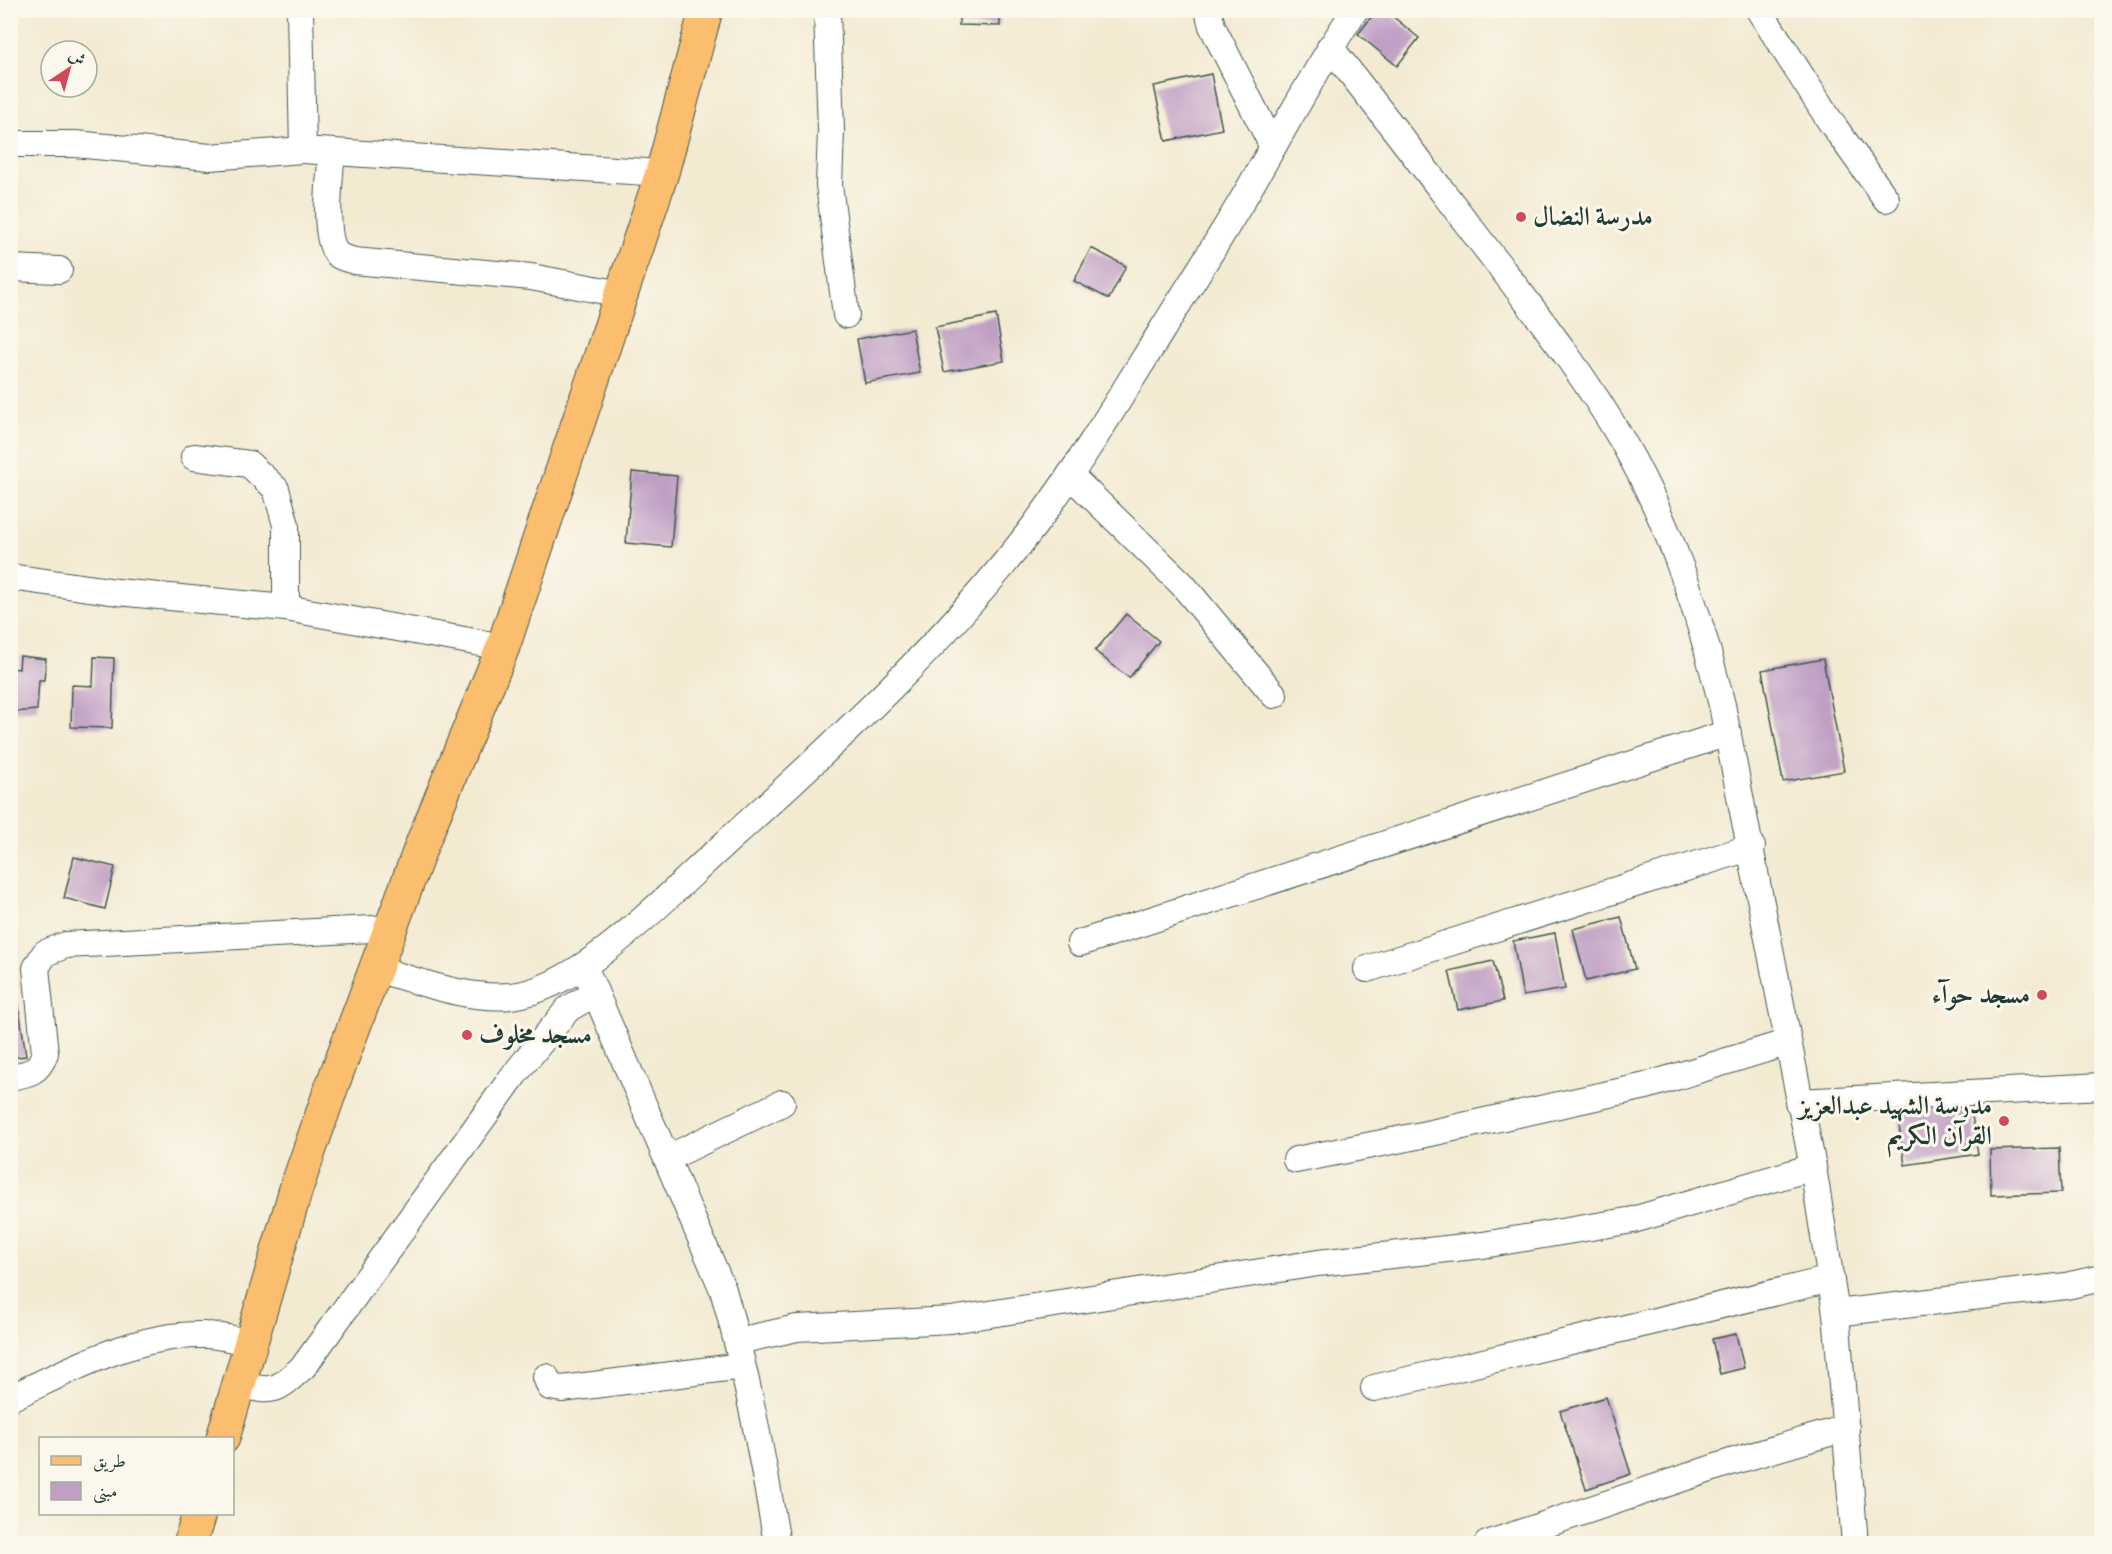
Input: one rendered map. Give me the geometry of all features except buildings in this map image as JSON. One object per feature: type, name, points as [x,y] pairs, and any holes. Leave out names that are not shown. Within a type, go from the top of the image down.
[{"type":"main road","points":[[223,1437],[296,1189],[422,844],[503,647],[662,173],[706,10]]},
{"type":"main road","points":[[190,1544],[199,1515]]},
{"type":"street","points":[[300,10],[303,150]]},
{"type":"street","points":[[826,10],[831,131],[829,185],[846,315]]},
{"type":"street","points":[[1208,10],[1212,26],[1273,147]]},
{"type":"street","points":[[375,969],[457,992],[513,996],[558,979],[584,966],[660,904],[880,701],[1033,527],[1070,475],[1120,399],[1273,147],[1330,47],[1355,10]]},
{"type":"street","points":[[1759,10],[1830,121],[1886,199]]},
{"type":"street","points":[[1330,47],[1557,342],[1601,405],[1624,443],[1678,557],[1705,637],[1728,733],[1752,847],[1786,1043],[1813,1167],[1836,1313],[1855,1544]]},
{"type":"street","points":[[10,144],[75,144],[210,157],[303,150],[662,173]]},
{"type":"street","points":[[332,152],[328,193],[331,244],[339,255],[354,261],[531,276],[621,294]]},
{"type":"street","points":[[10,268],[59,270]]},
{"type":"street","points":[[194,457],[249,464],[276,489],[286,525],[286,608]]},
{"type":"street","points":[[1070,475],[1182,584],[1274,695]]},
{"type":"street","points":[[10,577],[117,592],[286,608],[503,647]]},
{"type":"street","points":[[1080,944],[1728,733]]},
{"type":"street","points":[[1367,969],[1752,847]]},
{"type":"street","points":[[10,1077],[31,1074],[42,1064],[45,1053],[36,968],[45,953],[66,945],[391,928]]},
{"type":"street","points":[[584,966],[723,1290],[738,1341],[764,1459],[777,1544]]},
{"type":"street","points":[[240,1384],[263,1391],[278,1389],[304,1366],[513,1075],[568,1009],[595,993]]},
{"type":"street","points":[[1296,1160],[1428,1134],[1646,1086],[1786,1043]]},
{"type":"street","points":[[1798,1102],[2102,1086]]},
{"type":"street","points":[[668,1158],[782,1103]]},
{"type":"street","points":[[738,1341],[797,1328],[951,1320],[1318,1263],[1483,1245],[1632,1220],[1813,1167]]},
{"type":"street","points":[[1836,1313],[2066,1286],[2102,1278]]},
{"type":"street","points":[[1374,1388],[1831,1279]]},
{"type":"street","points":[[10,1398],[105,1354],[173,1336],[208,1334],[250,1343]]},
{"type":"street","points":[[546,1377],[550,1387],[562,1389],[742,1366]]},
{"type":"street","points":[[1487,1544],[1731,1462],[1846,1428]]},
{"type":"place","name":"مدرسة النضال","points":[[1521,217]]},
{"type":"place","name":"مسجد حوآء","points":[[2042,995]]},
{"type":"place","name":"مسجد مخلوف","points":[[467,1035]]},
{"type":"place","name":"مدرسة الشهيد عبدالعزيز القرآن الكريم","points":[[2004,1121]]}]
